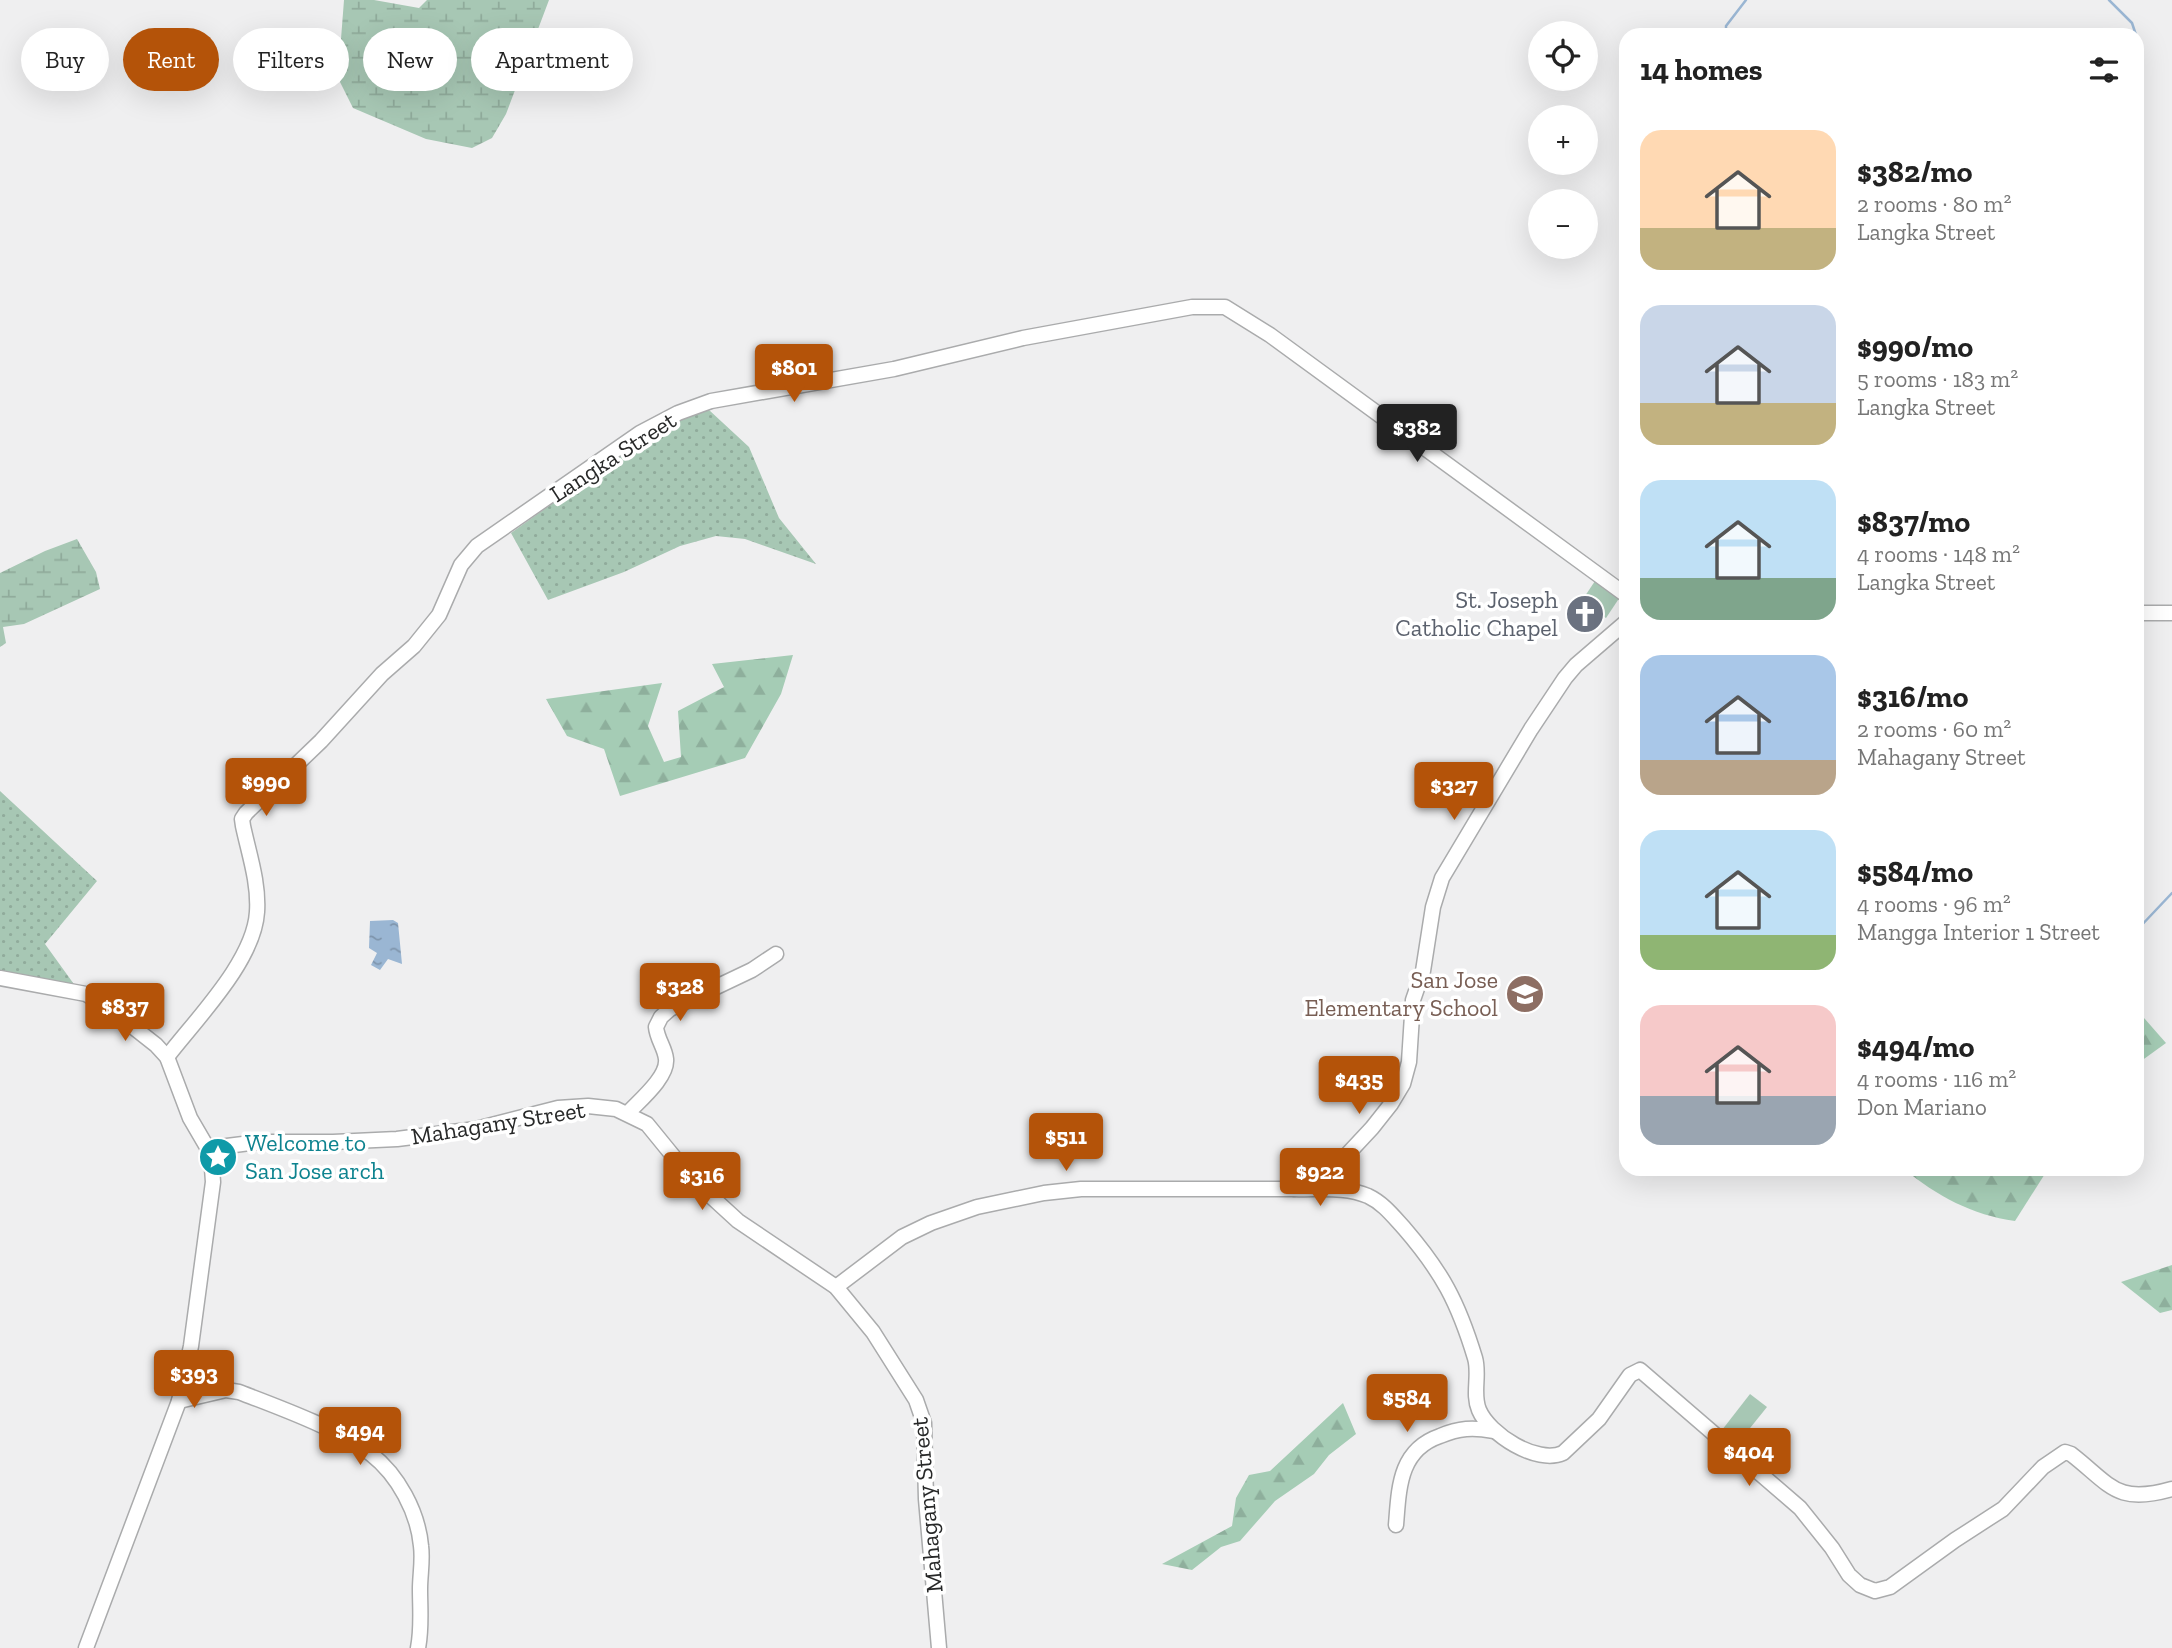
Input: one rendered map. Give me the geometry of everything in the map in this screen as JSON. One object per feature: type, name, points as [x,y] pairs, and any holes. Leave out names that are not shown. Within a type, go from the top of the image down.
[{"type":"street","name":"Langka Street","points":[[167,1057],[238,966],[252,937],[258,910],[242,819],[246,813],[274,789],[382,674],[421,638],[439,615],[461,565],[477,546],[640,433],[678,412],[711,401],[894,369],[1049,333],[1192,307],[1220,306],[1270,335],[1619,590]]},
{"type":"street","points":[[2144,613],[2172,613]]},
{"type":"street","points":[[1294,1189],[1318,1181],[1339,1165],[1391,1104],[1403,1084],[1409,1062],[1413,1000],[1423,971],[1433,907],[1442,878],[1531,729],[1565,678],[1576,664],[1619,628]]},
{"type":"street","points":[[628,1113],[660,1079],[665,1068],[666,1060],[656,1027],[661,1017],[678,1005],[752,970],[776,954]]},
{"type":"street","points":[[0,978],[86,994],[108,1007],[156,1045],[167,1057],[190,1118],[211,1154],[212,1182],[191,1346],[179,1401],[86,1648]]},
{"type":"street","name":"Mahagany Street","points":[[211,1154],[227,1146],[258,1142],[333,1143],[424,1136],[476,1129],[558,1108],[603,1107],[628,1113],[646,1124],[691,1178],[738,1220],[836,1287],[873,1332],[916,1400],[924,1423],[926,1499],[939,1648]]},
{"type":"street","points":[[1339,1165],[1346,1189]]},
{"type":"street","points":[[836,1287],[902,1237],[976,1207],[1015,1198],[1081,1189],[1114,1188],[1228,1191],[1346,1189],[1368,1196],[1390,1213],[1438,1270],[1456,1303],[1476,1361],[1476,1404],[1485,1423],[1494,1432],[1533,1453],[1557,1455],[1589,1430],[1609,1408],[1630,1375],[1640,1370],[1800,1508],[1832,1548],[1849,1575],[1860,1585],[1875,1591],[1890,1587],[1955,1540],[1988,1520],[2003,1509],[2043,1468],[2065,1452],[2120,1493],[2143,1494],[2172,1489]]},
{"type":"street","points":[[179,1401],[226,1390],[239,1392],[331,1432],[369,1452],[381,1463],[395,1480],[414,1515],[421,1546],[422,1632],[418,1648]]},
{"type":"street","points":[[1396,1525],[1401,1479],[1407,1462],[1416,1449],[1428,1440],[1457,1429],[1469,1427],[1494,1432]]},
{"type":"green space","points":[[344,0],[374,0],[419,8],[427,0],[549,0],[538,28],[471,28],[471,91],[515,91],[506,114],[492,138],[472,148],[426,139],[353,108],[344,91],[349,91],[349,28],[342,28]]},
{"type":"green space","points":[[709,410],[749,447],[779,518],[816,564],[745,539],[716,536],[680,546],[624,572],[548,600],[511,533],[634,445],[679,417]]},
{"type":"green space","points":[[77,539],[96,572],[100,589],[24,624],[3,627],[6,643],[0,647],[0,573]]},
{"type":"green space","points":[[1595,581],[1619,596],[1606,618],[1581,602]]},
{"type":"green space","points":[[793,655],[781,694],[745,758],[620,796],[604,749],[567,736],[546,699],[662,683],[648,726],[664,762],[681,757],[678,711],[724,687],[712,664]]},
{"type":"green space","points":[[0,791],[97,881],[45,944],[76,987],[0,973]]},
{"type":"green space","points":[[2144,1018],[2166,1043],[2144,1059]]},
{"type":"green space","points":[[1913,1176],[2044,1176],[2015,1221],[1970,1209],[1929,1188]]},
{"type":"green space","points":[[2172,1265],[2172,1310],[2160,1313],[2121,1282]]},
{"type":"green space","points":[[1750,1394],[1767,1407],[1738,1443],[1722,1430]]},
{"type":"green space","points":[[1343,1403],[1356,1434],[1329,1455],[1314,1474],[1275,1501],[1240,1541],[1221,1547],[1192,1570],[1162,1564],[1232,1526],[1236,1498],[1249,1475],[1270,1471]]},
{"type":"water","points":[[393,920],[398,923],[402,964],[388,959],[380,970],[371,965],[377,953],[369,948],[370,921]]},
{"type":"waterway","points":[[1726,28],[1746,0]]},
{"type":"waterway","points":[[2109,0],[2134,28]]},
{"type":"waterway","points":[[2144,923],[2172,893]]},
{"type":"place","name":"St. Joseph Catholic Chapel","points":[[1585,614]]},
{"type":"place","name":"San Jose Elementary School","points":[[1525,994]]},
{"type":"place","name":"Welcome to San Jose arch","points":[[218,1157]]}]
